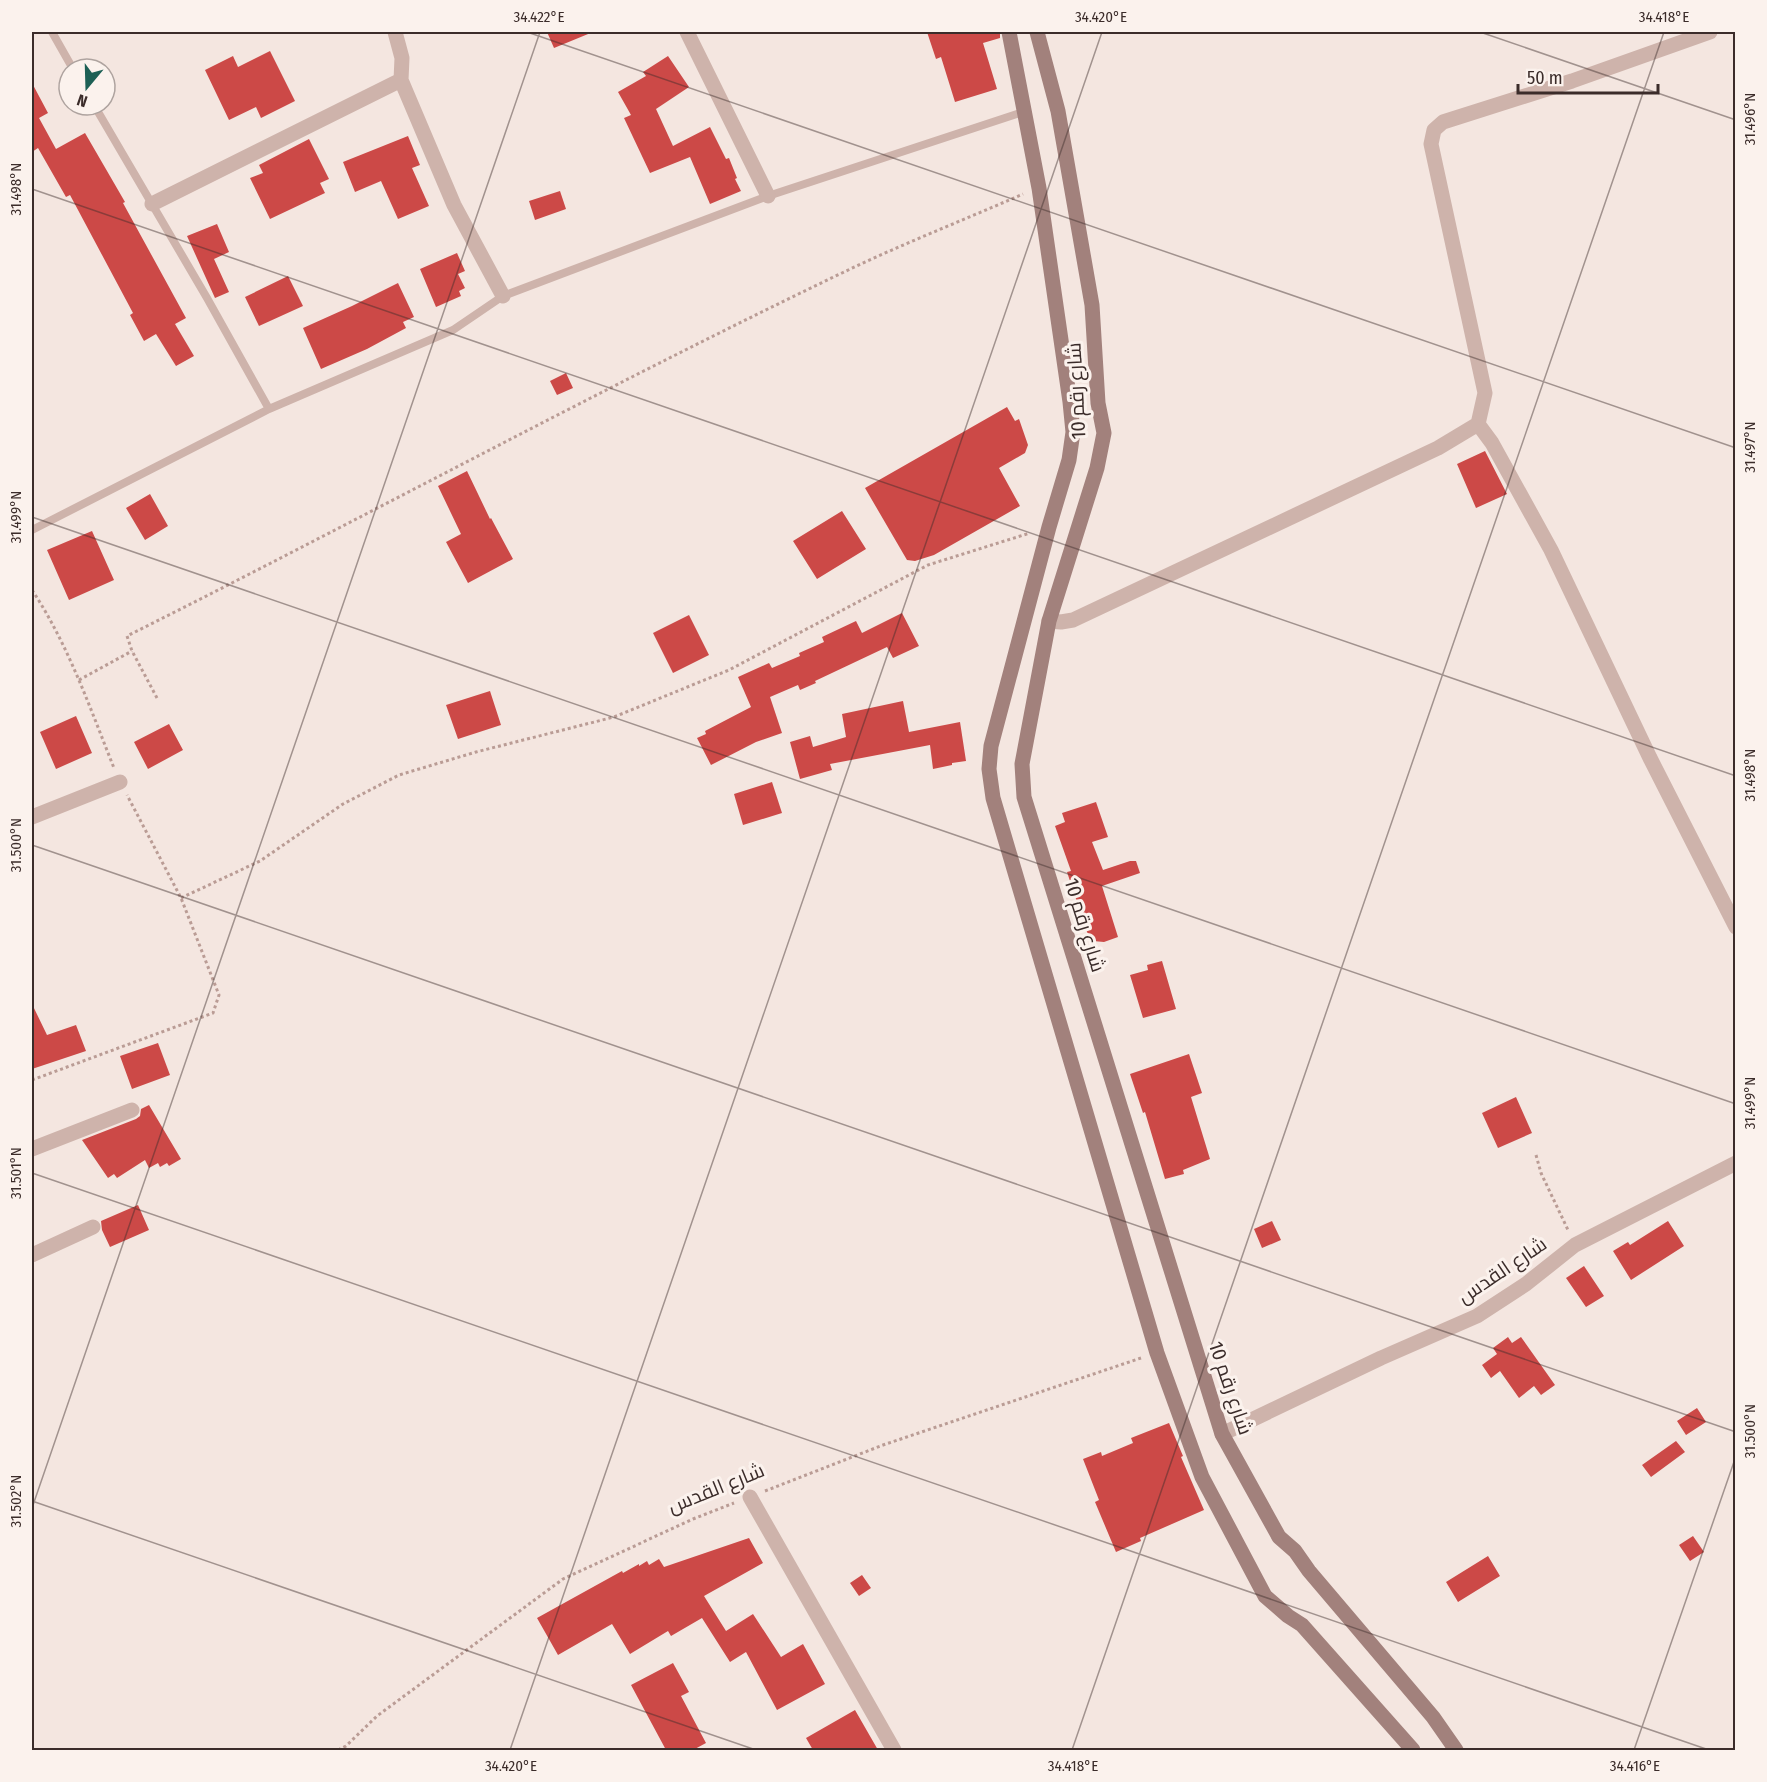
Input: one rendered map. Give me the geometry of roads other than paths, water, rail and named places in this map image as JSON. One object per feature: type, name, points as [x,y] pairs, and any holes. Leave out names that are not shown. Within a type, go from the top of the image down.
[{"type":"main road","name":"شارع رقم 10","points":[[1009,32],[1039,188],[1070,402],[1072,432],[1069,460],[1049,527],[992,746],[988,769],[993,798],[1157,1353],[1202,1477],[1265,1596],[1302,1625],[1413,1750]]},
{"type":"main road","name":"شارع رقم 10","points":[[1037,32],[1058,111],[1092,304],[1098,403],[1104,433],[1096,468],[1049,621],[1022,764],[1024,797],[1222,1434],[1279,1538],[1295,1551],[1309,1571],[1433,1717],[1456,1750]]},
{"type":"street","points":[[395,32],[402,58],[400,80],[454,205],[502,296]]},
{"type":"street","points":[[687,32],[768,196]]},
{"type":"street","points":[[1049,621],[1073,620],[1438,448],[1478,424],[1485,393],[1431,144],[1434,130],[1443,122],[1572,81],[1710,32]]},
{"type":"street","points":[[152,204],[400,80]]},
{"type":"street","points":[[1478,424],[1492,443],[1551,550],[1650,758],[1736,927]]},
{"type":"street","points":[[32,817],[120,782]]},
{"type":"street","points":[[32,1149],[132,1110]]},
{"type":"street","name":"شارع القدس","points":[[1222,1434],[1381,1358],[1477,1316],[1526,1284],[1575,1245],[1736,1163]]},
{"type":"street","points":[[32,1255],[93,1227]]},
{"type":"street","points":[[750,1497],[894,1750]]},
{"type":"lane","points":[[52,32],[66,57]]},
{"type":"lane","points":[[32,530],[269,409],[453,330],[502,296],[768,196],[1026,111]]},
{"type":"lane","points":[[101,117],[269,409]]}]
